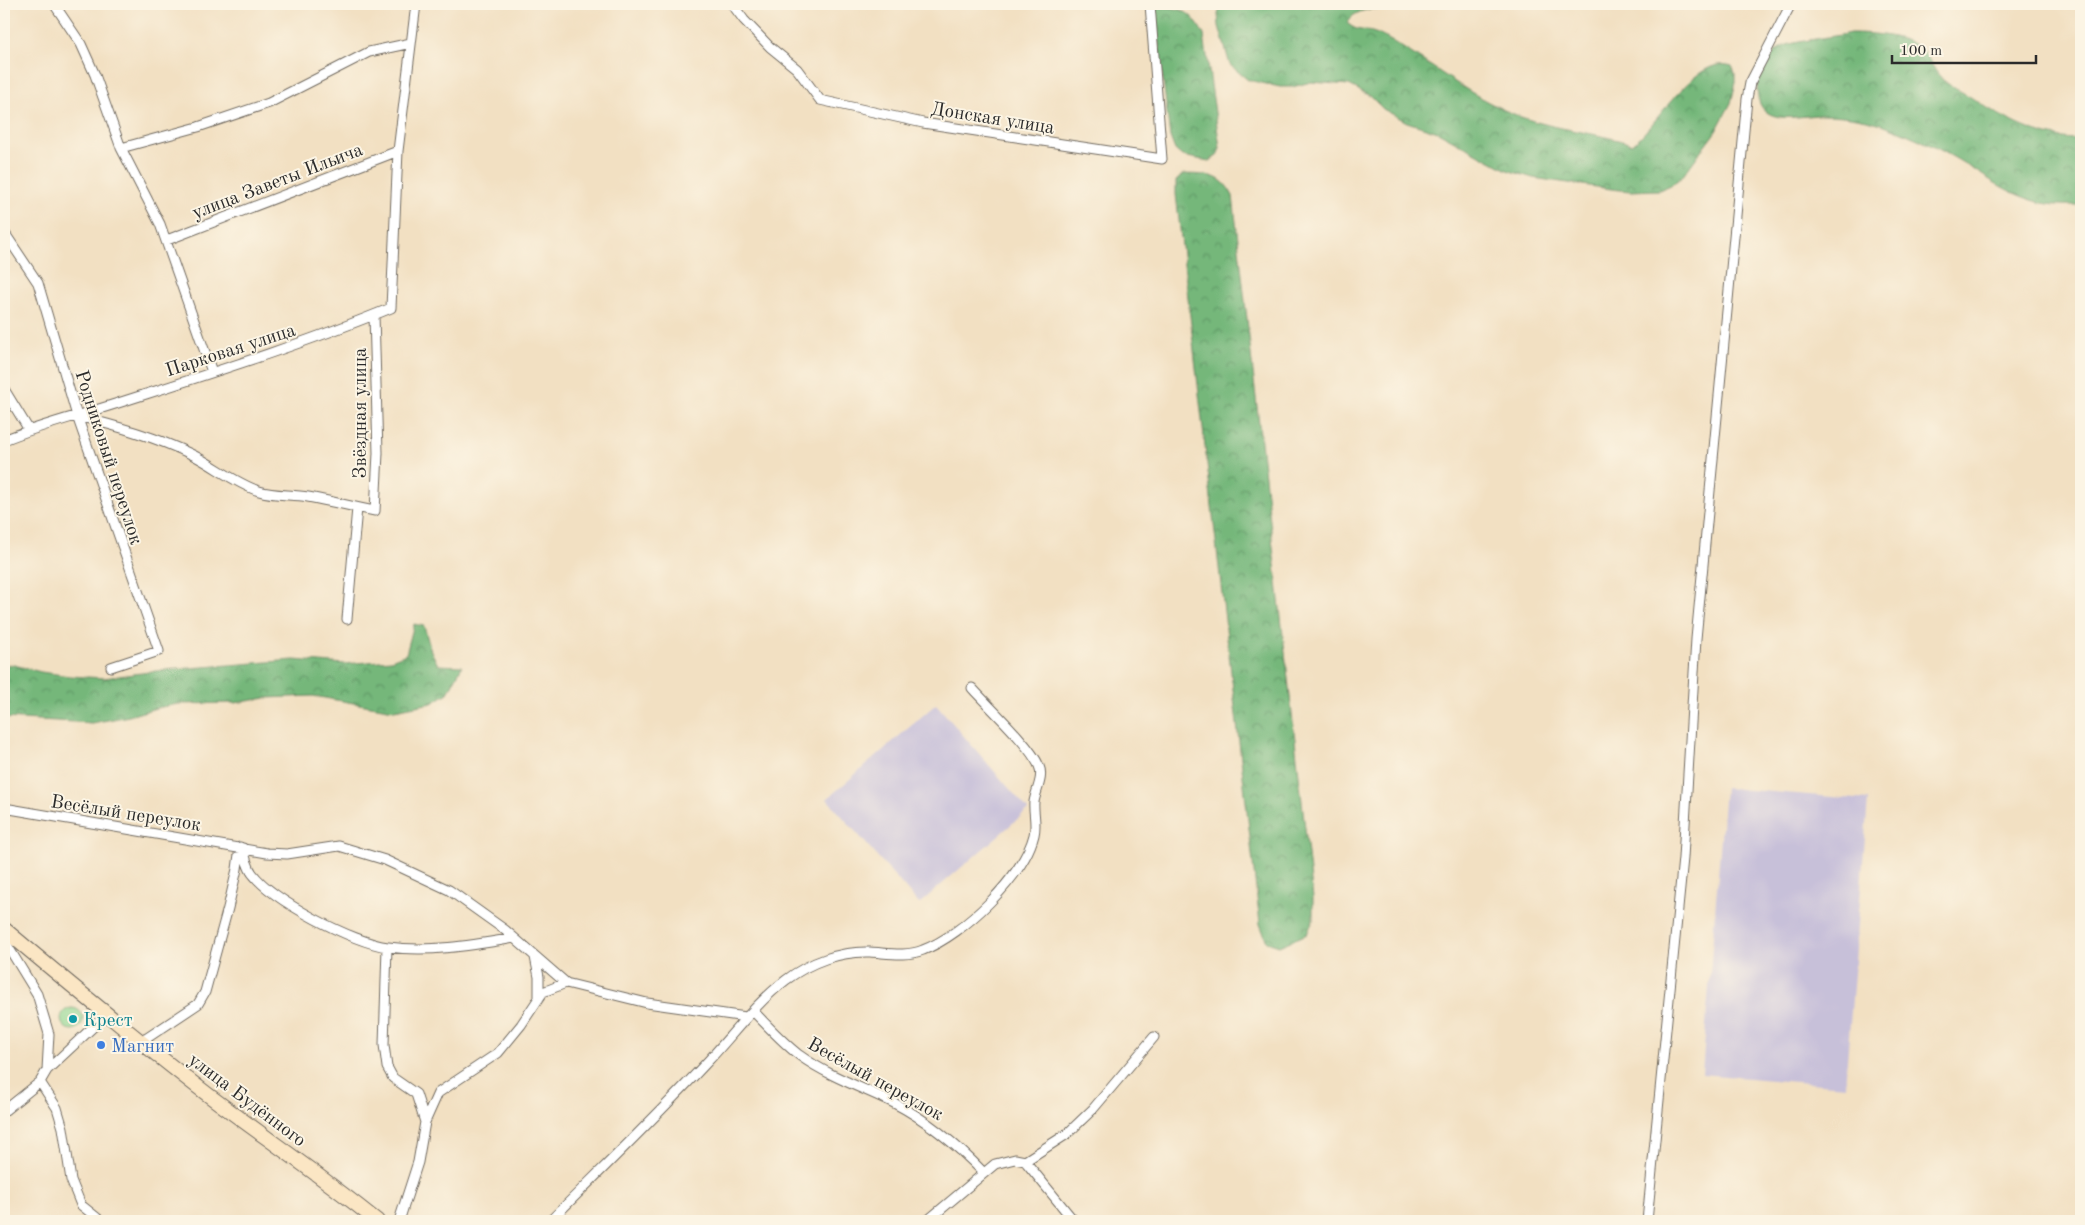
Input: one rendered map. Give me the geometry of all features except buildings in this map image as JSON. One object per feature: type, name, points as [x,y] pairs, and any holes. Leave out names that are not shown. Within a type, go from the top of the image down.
[{"type":"main road","name":"улица Будённого","points":[[4,929],[106,1015],[208,1094],[343,1193],[377,1221]]},
{"type":"street","points":[[54,4],[81,44],[121,148],[167,240],[212,372]]},
{"type":"street","points":[[398,151],[416,4]]},
{"type":"street","name":"Донская улица","points":[[732,4],[744,20],[770,47],[798,69],[820,100],[923,123],[1162,159],[1150,4]]},
{"type":"street","points":[[1647,1221],[1683,858],[1698,619],[1750,83],[1791,4]]},
{"type":"street","points":[[121,148],[198,127],[269,102],[369,52],[411,43]]},
{"type":"street","name":"улица Заветы Ильича","points":[[167,240],[398,151]]},
{"type":"street","name":"Парковая улица","points":[[4,440],[29,430],[78,416],[319,336],[391,308],[398,151]]},
{"type":"street","name":"Родниковый переулок","points":[[4,232],[38,282],[78,416],[159,650],[111,667]]},
{"type":"street","name":"Звёздная улица","points":[[357,508],[375,511],[378,453],[374,315]]},
{"type":"street","points":[[4,389],[29,430]]},
{"type":"street","points":[[78,416],[132,430],[175,446],[257,490],[270,494],[306,497],[357,508],[348,619]]},
{"type":"street","points":[[550,1221],[709,1060],[746,1017],[786,980],[808,966],[843,954],[871,952],[903,954],[924,950],[971,920],[996,896],[1017,871],[1034,835],[1034,802],[1041,774],[1039,765],[1024,745],[972,688]]},
{"type":"street","name":"Весёлый переулок","points":[[4,808],[267,853],[287,854],[339,846],[385,860],[449,890],[514,938],[566,983],[647,1004],[746,1017]]},
{"type":"street","points":[[241,848],[252,873],[284,901],[316,919],[359,938],[387,947],[429,948],[514,938]]},
{"type":"street","points":[[141,1042],[198,1004],[205,992],[228,908],[241,848]]},
{"type":"street","points":[[4,940],[37,994],[49,1034],[47,1070]]},
{"type":"street","points":[[387,947],[384,1045],[387,1067],[393,1078],[416,1094],[425,1122]]},
{"type":"street","points":[[535,956],[539,977],[539,997]]},
{"type":"street","points":[[399,1221],[418,1162],[425,1122],[438,1093],[498,1053],[521,1025],[539,997],[548,989],[566,983]]},
{"type":"street","name":"Весёлый переулок","points":[[753,1010],[778,1038],[800,1056],[818,1068],[916,1115],[962,1149],[984,1173]]},
{"type":"street","points":[[4,1111],[40,1082],[47,1070],[106,1015]]},
{"type":"street","points":[[1025,1161],[1067,1134],[1093,1109],[1154,1036]]},
{"type":"street","points":[[40,1082],[57,1108],[70,1180],[81,1205],[101,1221]]},
{"type":"street","points":[[927,1221],[995,1164],[1004,1160],[1015,1159],[1025,1161],[1074,1221]]},
{"type":"shaded area","points":[[936,704],[1028,810],[919,904],[827,799]]},
{"type":"shaded area","points":[[1725,788],[1868,800],[1845,1086],[1702,1074]]},
{"type":"green space","points":[[1222,4],[1437,4],[1415,8],[1371,9],[1357,13],[1347,23],[1355,28],[1378,34],[1472,93],[1504,110],[1535,121],[1632,144],[1678,94],[1704,71],[1718,65],[1732,66],[1735,73],[1735,86],[1731,103],[1716,131],[1682,177],[1671,185],[1659,190],[1630,191],[1533,178],[1507,170],[1438,132],[1407,122],[1383,109],[1370,96],[1349,85],[1311,82],[1292,87],[1280,87],[1248,80],[1230,65],[1219,26],[1218,14]]},
{"type":"green space","points":[[1157,7],[1174,8],[1186,12],[1200,27],[1204,35],[1220,148],[1217,156],[1209,161],[1182,156],[1175,150],[1170,137],[1155,14]]},
{"type":"green space","points":[[1850,33],[1878,34],[1908,41],[1923,51],[1943,80],[2008,120],[2051,136],[2081,139],[2081,205],[2048,204],[2017,195],[1937,148],[1864,119],[1824,115],[1776,116],[1768,113],[1762,107],[1757,94],[1758,82],[1767,62],[1777,50],[1793,43]]},
{"type":"green space","points":[[1184,174],[1207,175],[1219,179],[1233,196],[1313,898],[1313,920],[1307,934],[1279,946],[1267,942],[1260,924],[1176,194],[1176,181]]},
{"type":"green space","points":[[414,624],[424,626],[431,651],[438,665],[462,666],[448,693],[432,703],[394,710],[313,696],[266,698],[235,703],[178,704],[92,723],[4,718],[4,665],[14,665],[41,672],[70,676],[104,678],[164,670],[294,660],[345,664],[391,660],[406,654]]},
{"type":"green space","points":[[72,1008],[80,1011],[83,1019],[80,1027],[72,1030],[64,1027],[61,1019],[64,1011]]},
{"type":"place","name":"Крест","points":[[73,1019]]},
{"type":"place","name":"Магнит","points":[[101,1045]]}]
